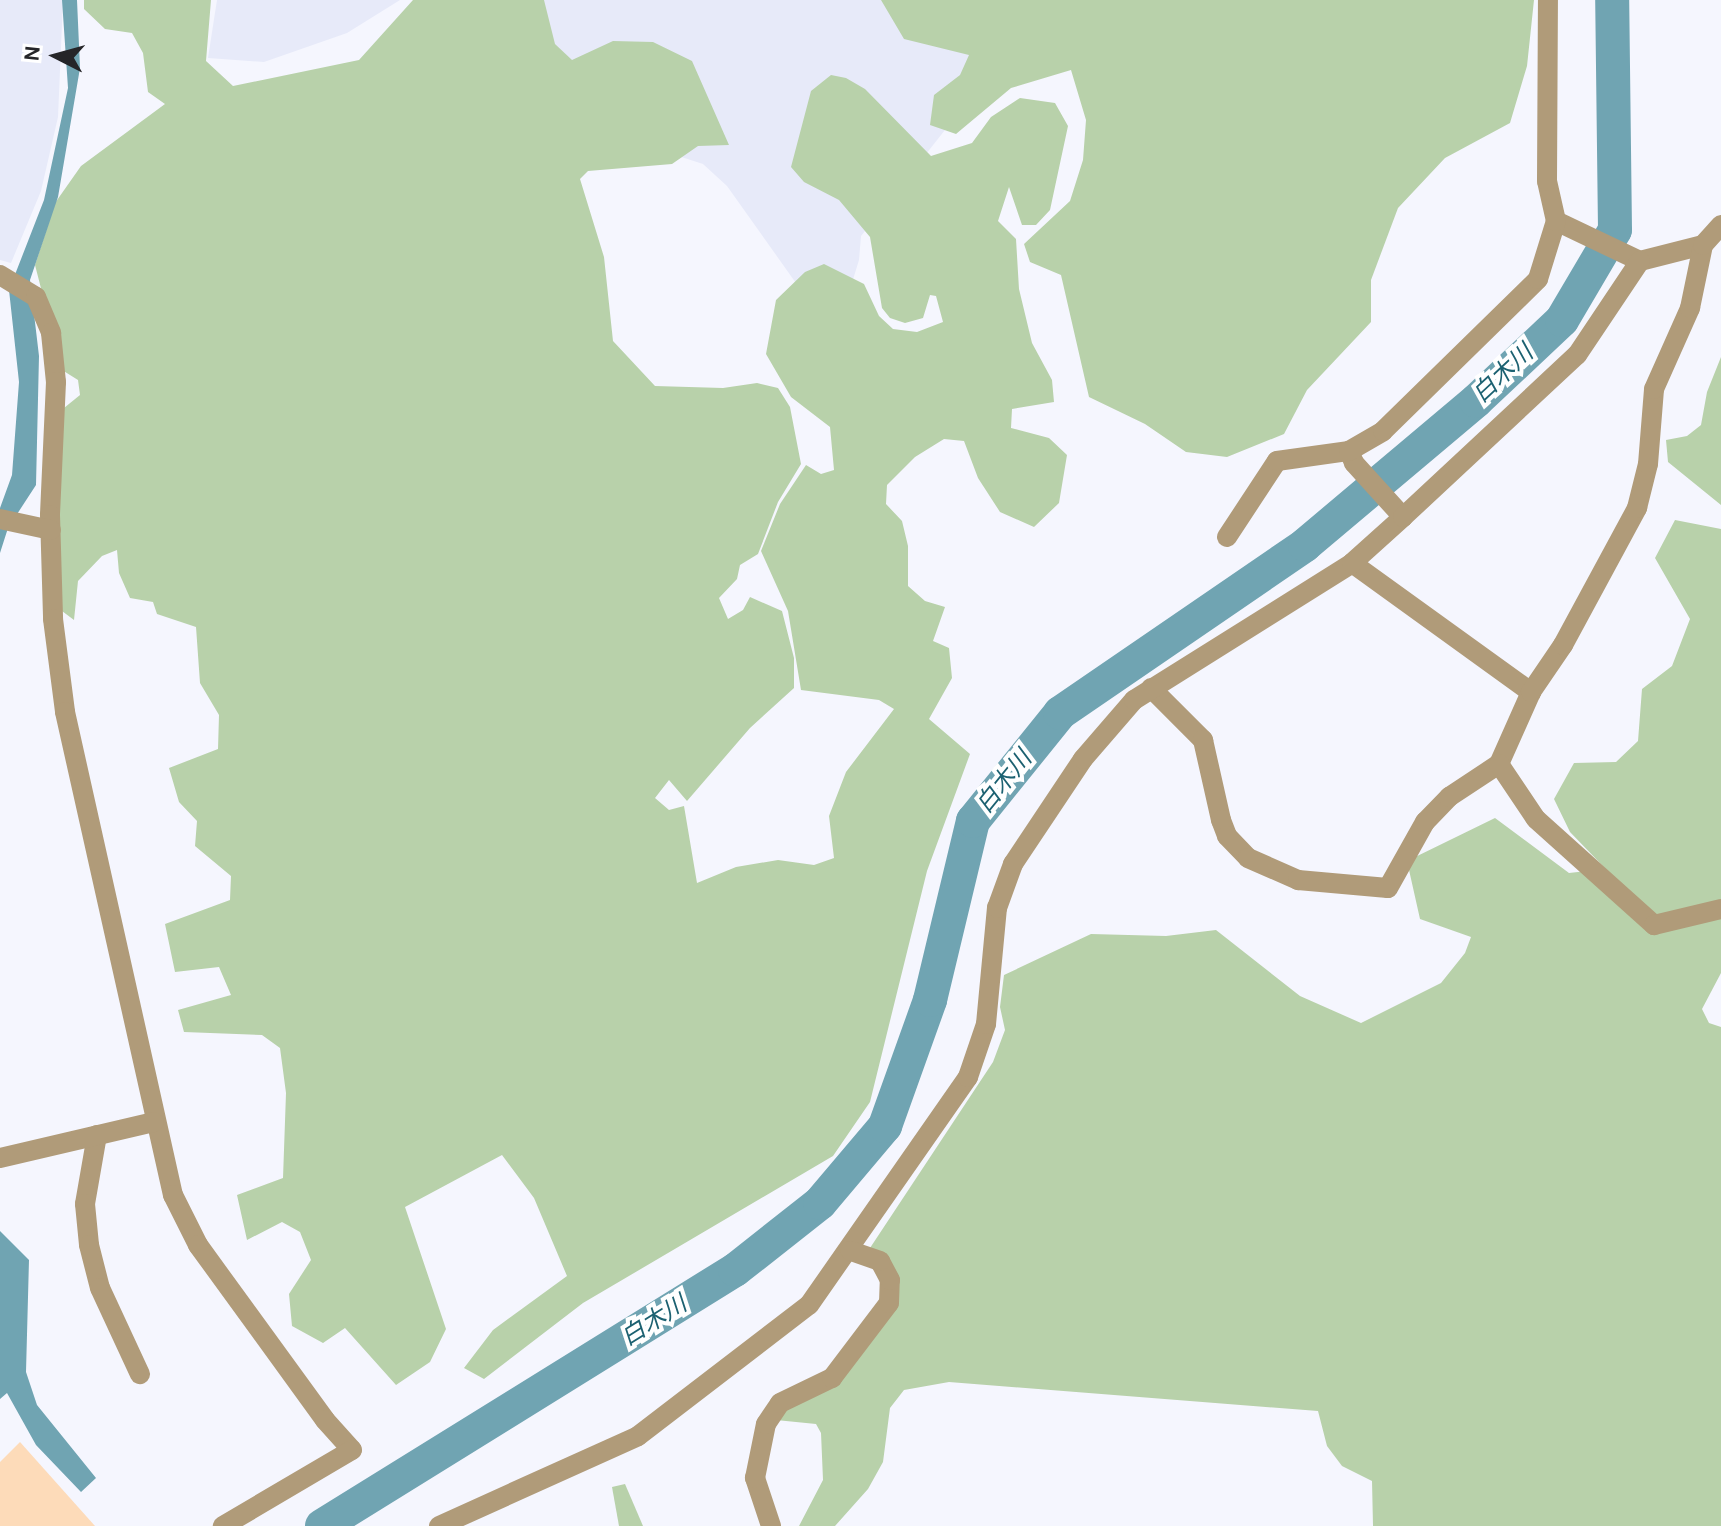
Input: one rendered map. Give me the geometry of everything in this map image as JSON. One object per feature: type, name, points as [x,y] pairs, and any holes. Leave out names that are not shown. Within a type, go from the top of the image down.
[{"type":"street","points":[[1227,537],[1277,461],[1352,457],[1383,431],[1538,279],[1556,221],[1547,181],[1548,0]]},
{"type":"street","points":[[1556,221],[1632,258],[1703,245]]},
{"type":"street","points":[[1151,688],[1203,740],[1227,836],[1260,865],[1298,880],[1388,888],[1425,822],[1449,797],[1499,764],[1531,692],[1563,645],[1637,508],[1648,464],[1654,389],[1690,308],[1703,245],[1721,225]]},
{"type":"street","points":[[439,1526],[638,1436],[809,1305],[851,1251],[968,1077],[986,1024],[997,908],[1013,864],[1083,759],[1151,688],[1352,563],[1403,517],[1577,355],[1632,258]]},
{"type":"street","points":[[3,277],[36,297],[51,333],[56,382],[51,530],[53,619],[65,712],[154,1122],[173,1195],[198,1245],[325,1420],[352,1450],[223,1526]]},
{"type":"street","points":[[1352,457],[1403,517]]},
{"type":"street","points":[[9,521],[51,530]]},
{"type":"street","points":[[1352,563],[1531,692]]},
{"type":"street","points":[[1499,764],[1536,819],[1654,925],[1721,909]]},
{"type":"street","points":[[0,1158],[154,1122]]},
{"type":"street","points":[[97,1135],[85,1204],[89,1245],[100,1288],[140,1374]]},
{"type":"street","points":[[771,1526],[755,1478],[766,1424],[780,1403],[832,1378],[889,1303],[890,1280],[880,1261],[851,1251]]},
{"type":"shaded area","points":[[0,0],[63,0],[58,117],[41,191],[11,263],[0,260]]},
{"type":"shaded area","points":[[217,0],[400,0],[347,33],[264,62],[208,58]]},
{"type":"shaded area","points":[[506,0],[963,0],[999,98],[945,130],[861,236],[859,260],[835,338],[727,186],[703,164],[669,153]]},
{"type":"green space","points":[[84,0],[211,0],[206,61],[233,86],[359,60],[413,0],[544,0],[555,44],[572,60],[613,41],[653,42],[692,61],[729,145],[698,146],[672,164],[588,171],[580,179],[604,257],[613,341],[655,386],[723,388],[757,383],[778,388],[790,407],[801,464],[778,502],[758,554],[740,565],[737,579],[719,598],[728,619],[743,610],[750,597],[782,611],[794,658],[794,688],[750,728],[687,801],[669,780],[655,798],[669,810],[684,806],[697,883],[736,867],[778,860],[814,865],[834,858],[829,816],[846,772],[894,709],[879,700],[801,690],[788,611],[761,551],[780,504],[806,465],[821,474],[834,470],[830,427],[791,397],[766,354],[776,300],[805,272],[824,264],[864,284],[879,316],[893,329],[917,332],[943,322],[936,296],[930,295],[923,318],[905,323],[890,318],[882,308],[870,237],[839,200],[804,182],[791,167],[811,91],[831,75],[846,78],[865,89],[931,156],[972,143],[991,117],[1020,98],[1055,103],[1068,126],[1050,210],[1036,225],[1022,225],[1009,187],[998,221],[1016,239],[1019,289],[1032,343],[1052,380],[1054,402],[1012,409],[1011,428],[1049,438],[1067,455],[1059,503],[1034,527],[1000,512],[978,478],[964,441],[944,439],[915,457],[887,485],[886,504],[902,521],[908,546],[908,586],[925,601],[945,607],[933,641],[949,648],[952,678],[929,719],[970,754],[927,871],[870,1102],[833,1156],[583,1303],[484,1379],[464,1368],[493,1330],[567,1276],[534,1198],[502,1155],[405,1207],[446,1329],[430,1362],[396,1385],[345,1328],[323,1343],[292,1326],[289,1294],[311,1260],[300,1232],[282,1222],[247,1240],[237,1195],[283,1178],[286,1093],[280,1048],[262,1035],[184,1032],[178,1010],[231,995],[219,967],[175,972],[165,924],[230,900],[231,876],[195,846],[197,821],[179,802],[169,768],[218,749],[219,715],[200,683],[196,627],[157,614],[153,602],[130,598],[119,573],[117,550],[102,556],[78,581],[74,620],[62,611],[56,535],[64,408],[80,395],[78,380],[62,370],[35,265],[55,203],[81,166],[165,104],[148,92],[143,53],[132,33],[105,29],[84,9]]},
{"type":"green space","points":[[881,0],[1534,0],[1527,66],[1510,123],[1445,158],[1398,208],[1371,280],[1371,322],[1307,390],[1284,434],[1227,457],[1186,452],[1145,424],[1089,397],[1061,275],[1030,262],[1024,244],[1070,201],[1083,160],[1086,120],[1071,70],[1011,88],[956,134],[930,125],[934,95],[960,75],[969,55],[904,39]]},
{"type":"green space","points":[[1721,357],[1721,505],[1668,462],[1666,440],[1687,436],[1701,425],[1707,392]]},
{"type":"green space","points":[[1675,520],[1721,529],[1721,907],[1656,921],[1570,832],[1554,799],[1574,763],[1616,762],[1638,741],[1642,689],[1672,666],[1690,619],[1655,558]]},
{"type":"green space","points":[[1495,818],[1569,873],[1587,871],[1655,929],[1721,914],[1721,973],[1702,1009],[1709,1023],[1721,1027],[1721,1526],[1373,1526],[1372,1481],[1342,1466],[1327,1446],[1318,1411],[949,1382],[904,1390],[890,1408],[883,1462],[868,1489],[835,1526],[799,1526],[823,1480],[821,1433],[816,1424],[776,1420],[786,1403],[824,1389],[894,1301],[870,1248],[993,1062],[1005,1030],[1000,1007],[1004,975],[1091,934],[1166,936],[1216,930],[1300,996],[1361,1023],[1441,983],[1465,953],[1471,937],[1420,919],[1407,861]]},
{"type":"green space","points":[[625,1484],[643,1526],[619,1526],[612,1487]]},
{"type":"water","points":[[62,0],[77,0],[80,68],[58,197],[30,280],[39,356],[36,485],[8,528],[0,553],[0,508],[12,475],[19,382],[9,290],[44,200],[68,88]]},
{"type":"water","points":[[0,1231],[29,1260],[26,1372],[37,1405],[96,1478],[81,1492],[36,1445],[7,1393],[0,1399]]},
{"type":"building","points":[[20,1442],[95,1526],[0,1526],[0,1462]]},
{"type":"waterway","name":"白木川","points":[[322,1526],[735,1270],[820,1203],[885,1126],[930,1000],[973,821],[1060,713],[1305,545],[1476,401],[1562,320],[1615,230],[1612,0]]}]
